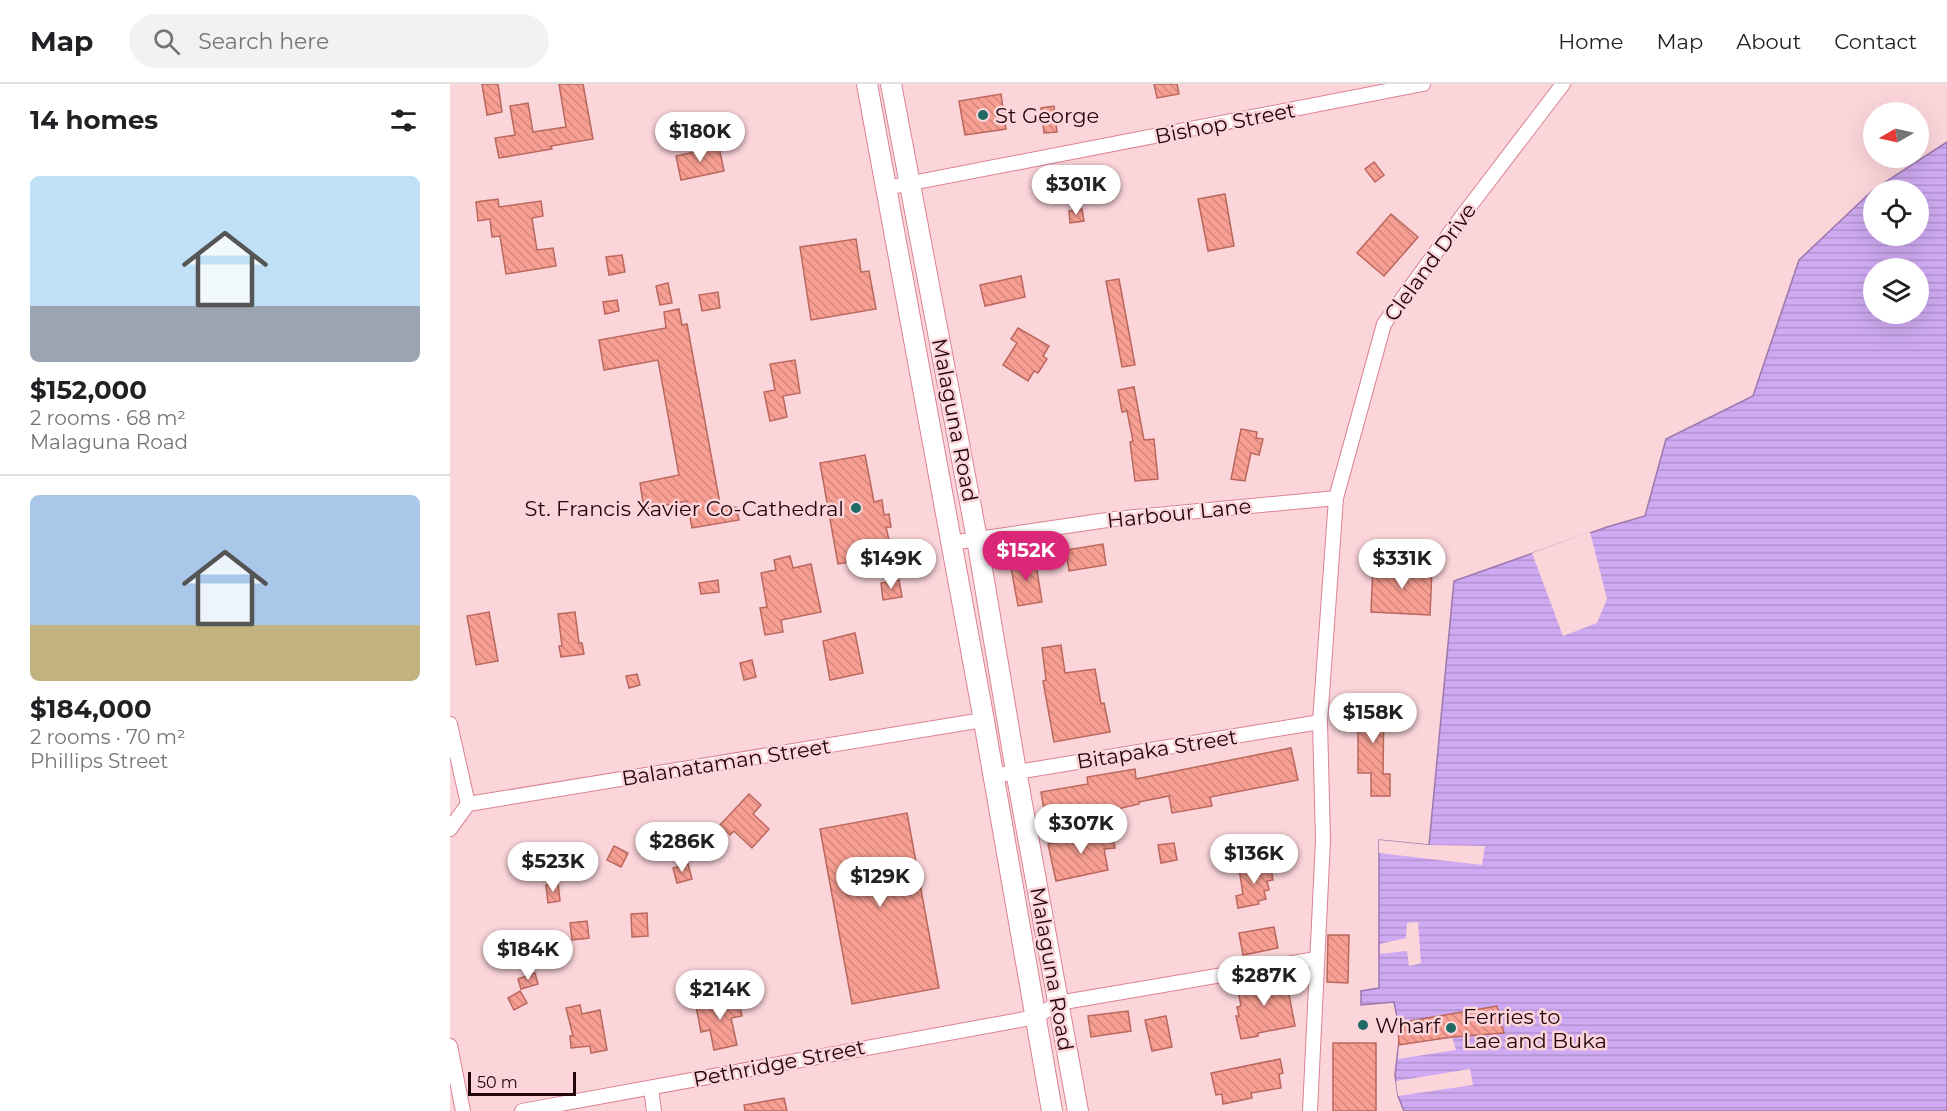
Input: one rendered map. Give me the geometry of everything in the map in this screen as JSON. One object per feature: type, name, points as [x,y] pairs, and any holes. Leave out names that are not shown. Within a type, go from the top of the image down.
[{"type":"street","points":[[867,86],[890,84]]},
{"type":"street","name":"Malaguna Road","points":[[890,84],[911,183],[977,539],[1016,771],[1078,1111]]},
{"type":"street","name":"Bishop Street","points":[[886,188],[1423,84]]},
{"type":"street","name":"Cleland Drive","points":[[1310,1111],[1323,840],[1320,723],[1336,498],[1384,324],[1460,219],[1563,84]]},
{"type":"street","name":"Malaguna Road","points":[[867,86],[1052,1111]]},
{"type":"street","name":"Harbour Lane","points":[[951,543],[1114,519],[1336,498]]},
{"type":"street","name":"Balanataman Street","points":[[468,804],[983,720]]},
{"type":"street","name":"Bitapaka Street","points":[[993,776],[1320,723]]},
{"type":"street","points":[[450,724],[468,804],[450,829]]},
{"type":"street","points":[[1036,1017],[1058,1003],[1316,959]]},
{"type":"street","name":"Pethridge Street","points":[[522,1111],[848,1049],[1036,1017]]},
{"type":"street","points":[[450,1046],[463,1111]]},
{"type":"street","points":[[651,1088],[654,1111]]},
{"type":"shaded area","points":[[1947,142],[1947,1111],[1404,1111],[1398,1096],[1395,1075],[1400,1032],[1394,1002],[1361,1005],[1361,991],[1379,988],[1379,840],[1429,845],[1454,581],[1607,527],[1645,516],[1666,439],[1753,396],[1799,260],[1863,199],[1863,246],[1929,246],[1929,180],[1888,180],[1907,168],[1929,168],[1929,154]]},
{"type":"pier","points":[[1590,532],[1607,599],[1597,623],[1563,636],[1532,553]]},
{"type":"pier","points":[[1379,840],[1429,845],[1485,846],[1482,865],[1379,853]]},
{"type":"pier","points":[[1418,922],[1421,963],[1409,966],[1407,951],[1380,954],[1380,944],[1406,938],[1407,923]]},
{"type":"pier","points":[[1452,1037],[1456,1050],[1398,1059],[1399,1045]]},
{"type":"pier","points":[[1470,1069],[1473,1085],[1398,1096],[1396,1081]]},
{"type":"building","points":[[482,84],[498,84],[502,112],[487,115]]},
{"type":"building","points":[[559,84],[583,84],[593,139],[499,158],[495,138],[515,135],[510,106],[528,103],[533,132],[566,127]]},
{"type":"building","points":[[1154,84],[1177,84],[1179,94],[1157,98]]},
{"type":"building","name":"St George","points":[[1001,94],[1006,129],[965,135],[959,101]]},
{"type":"building","points":[[1054,106],[1057,132],[1044,133],[1041,108]]},
{"type":"building","points":[[719,147],[724,171],[681,180],[676,156]]},
{"type":"building","points":[[1374,162],[1384,175],[1375,182],[1365,169]]},
{"type":"building","points":[[1225,194],[1234,246],[1208,251],[1198,199]]},
{"type":"building","points":[[498,199],[499,207],[541,201],[543,216],[532,218],[537,250],[553,248],[556,266],[506,274],[500,236],[492,237],[490,219],[478,221],[476,202]]},
{"type":"building","points":[[1082,209],[1084,221],[1070,223],[1069,211]]},
{"type":"building","points":[[1391,214],[1418,237],[1384,276],[1357,253]]},
{"type":"building","points":[[856,239],[861,272],[869,271],[876,309],[811,320],[800,247]]},
{"type":"building","points":[[622,255],[625,272],[609,275],[606,257]]},
{"type":"building","points":[[1021,276],[1025,297],[985,306],[980,285]]},
{"type":"building","points":[[1119,279],[1135,365],[1122,367],[1106,281]]},
{"type":"building","points":[[668,283],[672,303],[660,305],[656,286]]},
{"type":"building","points":[[718,292],[720,308],[702,311],[699,295]]},
{"type":"building","points":[[617,300],[619,311],[605,314],[603,302]]},
{"type":"building","points":[[679,309],[682,325],[687,324],[721,509],[736,507],[739,520],[692,528],[687,501],[644,509],[640,483],[679,475],[658,360],[604,370],[599,340],[666,328],[664,312]]},
{"type":"building","points":[[1018,328],[1049,346],[1043,356],[1047,359],[1038,373],[1034,371],[1028,381],[1003,365],[1017,343],[1011,339]]},
{"type":"building","points":[[795,360],[800,393],[783,396],[787,417],[770,421],[764,392],[775,390],[770,364]]},
{"type":"building","points":[[1134,387],[1144,440],[1154,439],[1158,479],[1135,481],[1130,442],[1133,441],[1127,411],[1122,412],[1118,390]]},
{"type":"building","points":[[1241,429],[1257,432],[1256,438],[1263,439],[1259,455],[1251,453],[1245,481],[1231,479]]},
{"type":"building","name":"St. Francis Xavier Co-Cathedral","points":[[865,455],[874,502],[882,500],[884,515],[889,514],[891,527],[886,527],[889,540],[882,541],[885,555],[877,557],[878,566],[866,572],[852,571],[850,562],[838,564],[820,463]]},
{"type":"building","points":[[1103,544],[1106,565],[1069,571],[1066,550]]},
{"type":"building","points":[[790,556],[793,568],[811,564],[821,612],[781,620],[783,632],[765,635],[760,608],[767,607],[761,573],[776,570],[774,560]]},
{"type":"building","points":[[1035,558],[1042,602],[1018,606],[1010,562]]},
{"type":"building","points":[[1373,566],[1432,569],[1430,615],[1371,612]]},
{"type":"building","points":[[718,580],[719,592],[701,594],[699,583]]},
{"type":"building","points":[[899,580],[902,597],[883,600],[881,583]]},
{"type":"building","points":[[489,612],[498,661],[476,665],[467,616]]},
{"type":"building","points":[[575,612],[579,643],[582,643],[584,654],[561,657],[558,614]]},
{"type":"building","points":[[855,633],[863,673],[830,680],[823,641]]},
{"type":"building","points":[[1061,645],[1065,673],[1095,669],[1101,704],[1104,703],[1110,732],[1054,742],[1043,681],[1046,680],[1042,648]]},
{"type":"building","points":[[752,660],[756,677],[744,680],[740,663]]},
{"type":"building","points":[[637,674],[640,685],[629,688],[626,676]]},
{"type":"building","points":[[1358,698],[1384,698],[1383,774],[1390,774],[1390,796],[1371,796],[1371,773],[1358,773]]},
{"type":"building","points":[[1291,748],[1298,780],[1210,797],[1212,806],[1172,813],[1169,796],[1109,811],[1046,822],[1041,792],[1088,784],[1087,777],[1135,769],[1136,779]]},
{"type":"building","points":[[749,794],[761,805],[753,814],[769,829],[752,848],[734,831],[730,835],[720,825]]},
{"type":"building","points":[[907,813],[939,988],[852,1004],[820,829]]},
{"type":"building","points":[[1112,830],[1115,848],[1104,849],[1108,870],[1056,881],[1048,844]]},
{"type":"building","points":[[1174,843],[1177,860],[1161,863],[1158,845]]},
{"type":"building","points":[[614,846],[628,853],[621,867],[607,860]]},
{"type":"building","points":[[1270,863],[1273,880],[1267,881],[1269,890],[1264,891],[1266,899],[1258,901],[1259,904],[1238,908],[1236,896],[1243,894],[1239,869]]},
{"type":"building","points":[[688,864],[692,879],[677,883],[673,868]]},
{"type":"building","points":[[558,883],[560,901],[548,903],[546,885]]},
{"type":"building","points":[[647,913],[648,936],[632,937],[631,914]]},
{"type":"building","points":[[587,921],[589,938],[572,940],[570,923]]},
{"type":"building","points":[[1274,927],[1278,948],[1243,955],[1239,933]]},
{"type":"building","points":[[1328,935],[1349,935],[1348,983],[1327,982]]},
{"type":"building","points":[[535,973],[538,984],[521,989],[518,979]]},
{"type":"building","points":[[1277,976],[1287,984],[1295,1026],[1258,1033],[1258,1036],[1241,1039],[1236,1016],[1239,1016],[1237,1007],[1241,1006],[1237,984]]},
{"type":"building","points":[[520,991],[527,1003],[514,1010],[508,998]]},
{"type":"building","points":[[738,997],[742,1016],[731,1018],[737,1045],[714,1050],[710,1030],[701,1032],[696,1006]]},
{"type":"building","points":[[580,1005],[582,1014],[600,1010],[607,1050],[591,1053],[590,1046],[571,1048],[570,1036],[573,1036],[566,1008]]},
{"type":"building","name":"Ferries to Lae and Buka","points":[[1497,1006],[1504,1033],[1452,1037],[1399,1045],[1398,1023]]},
{"type":"building","points":[[1128,1011],[1131,1031],[1091,1037],[1088,1016]]},
{"type":"building","points":[[1166,1016],[1172,1047],[1152,1051],[1145,1020]]},
{"type":"building","points":[[1333,1043],[1376,1043],[1376,1111],[1333,1111]]},
{"type":"building","points":[[1280,1059],[1283,1073],[1279,1074],[1281,1088],[1251,1093],[1252,1098],[1223,1104],[1222,1094],[1216,1095],[1211,1073]]},
{"type":"building","points":[[784,1098],[787,1111],[745,1111],[744,1105]]},
{"type":"place","name":"St George","points":[[983,115]]},
{"type":"place","name":"St. Francis Xavier Co-Cathedral","points":[[856,508]]},
{"type":"place","name":"Wharf","points":[[1363,1025]]},
{"type":"place","name":"Ferries to Lae and Buka","points":[[1451,1028]]}]
